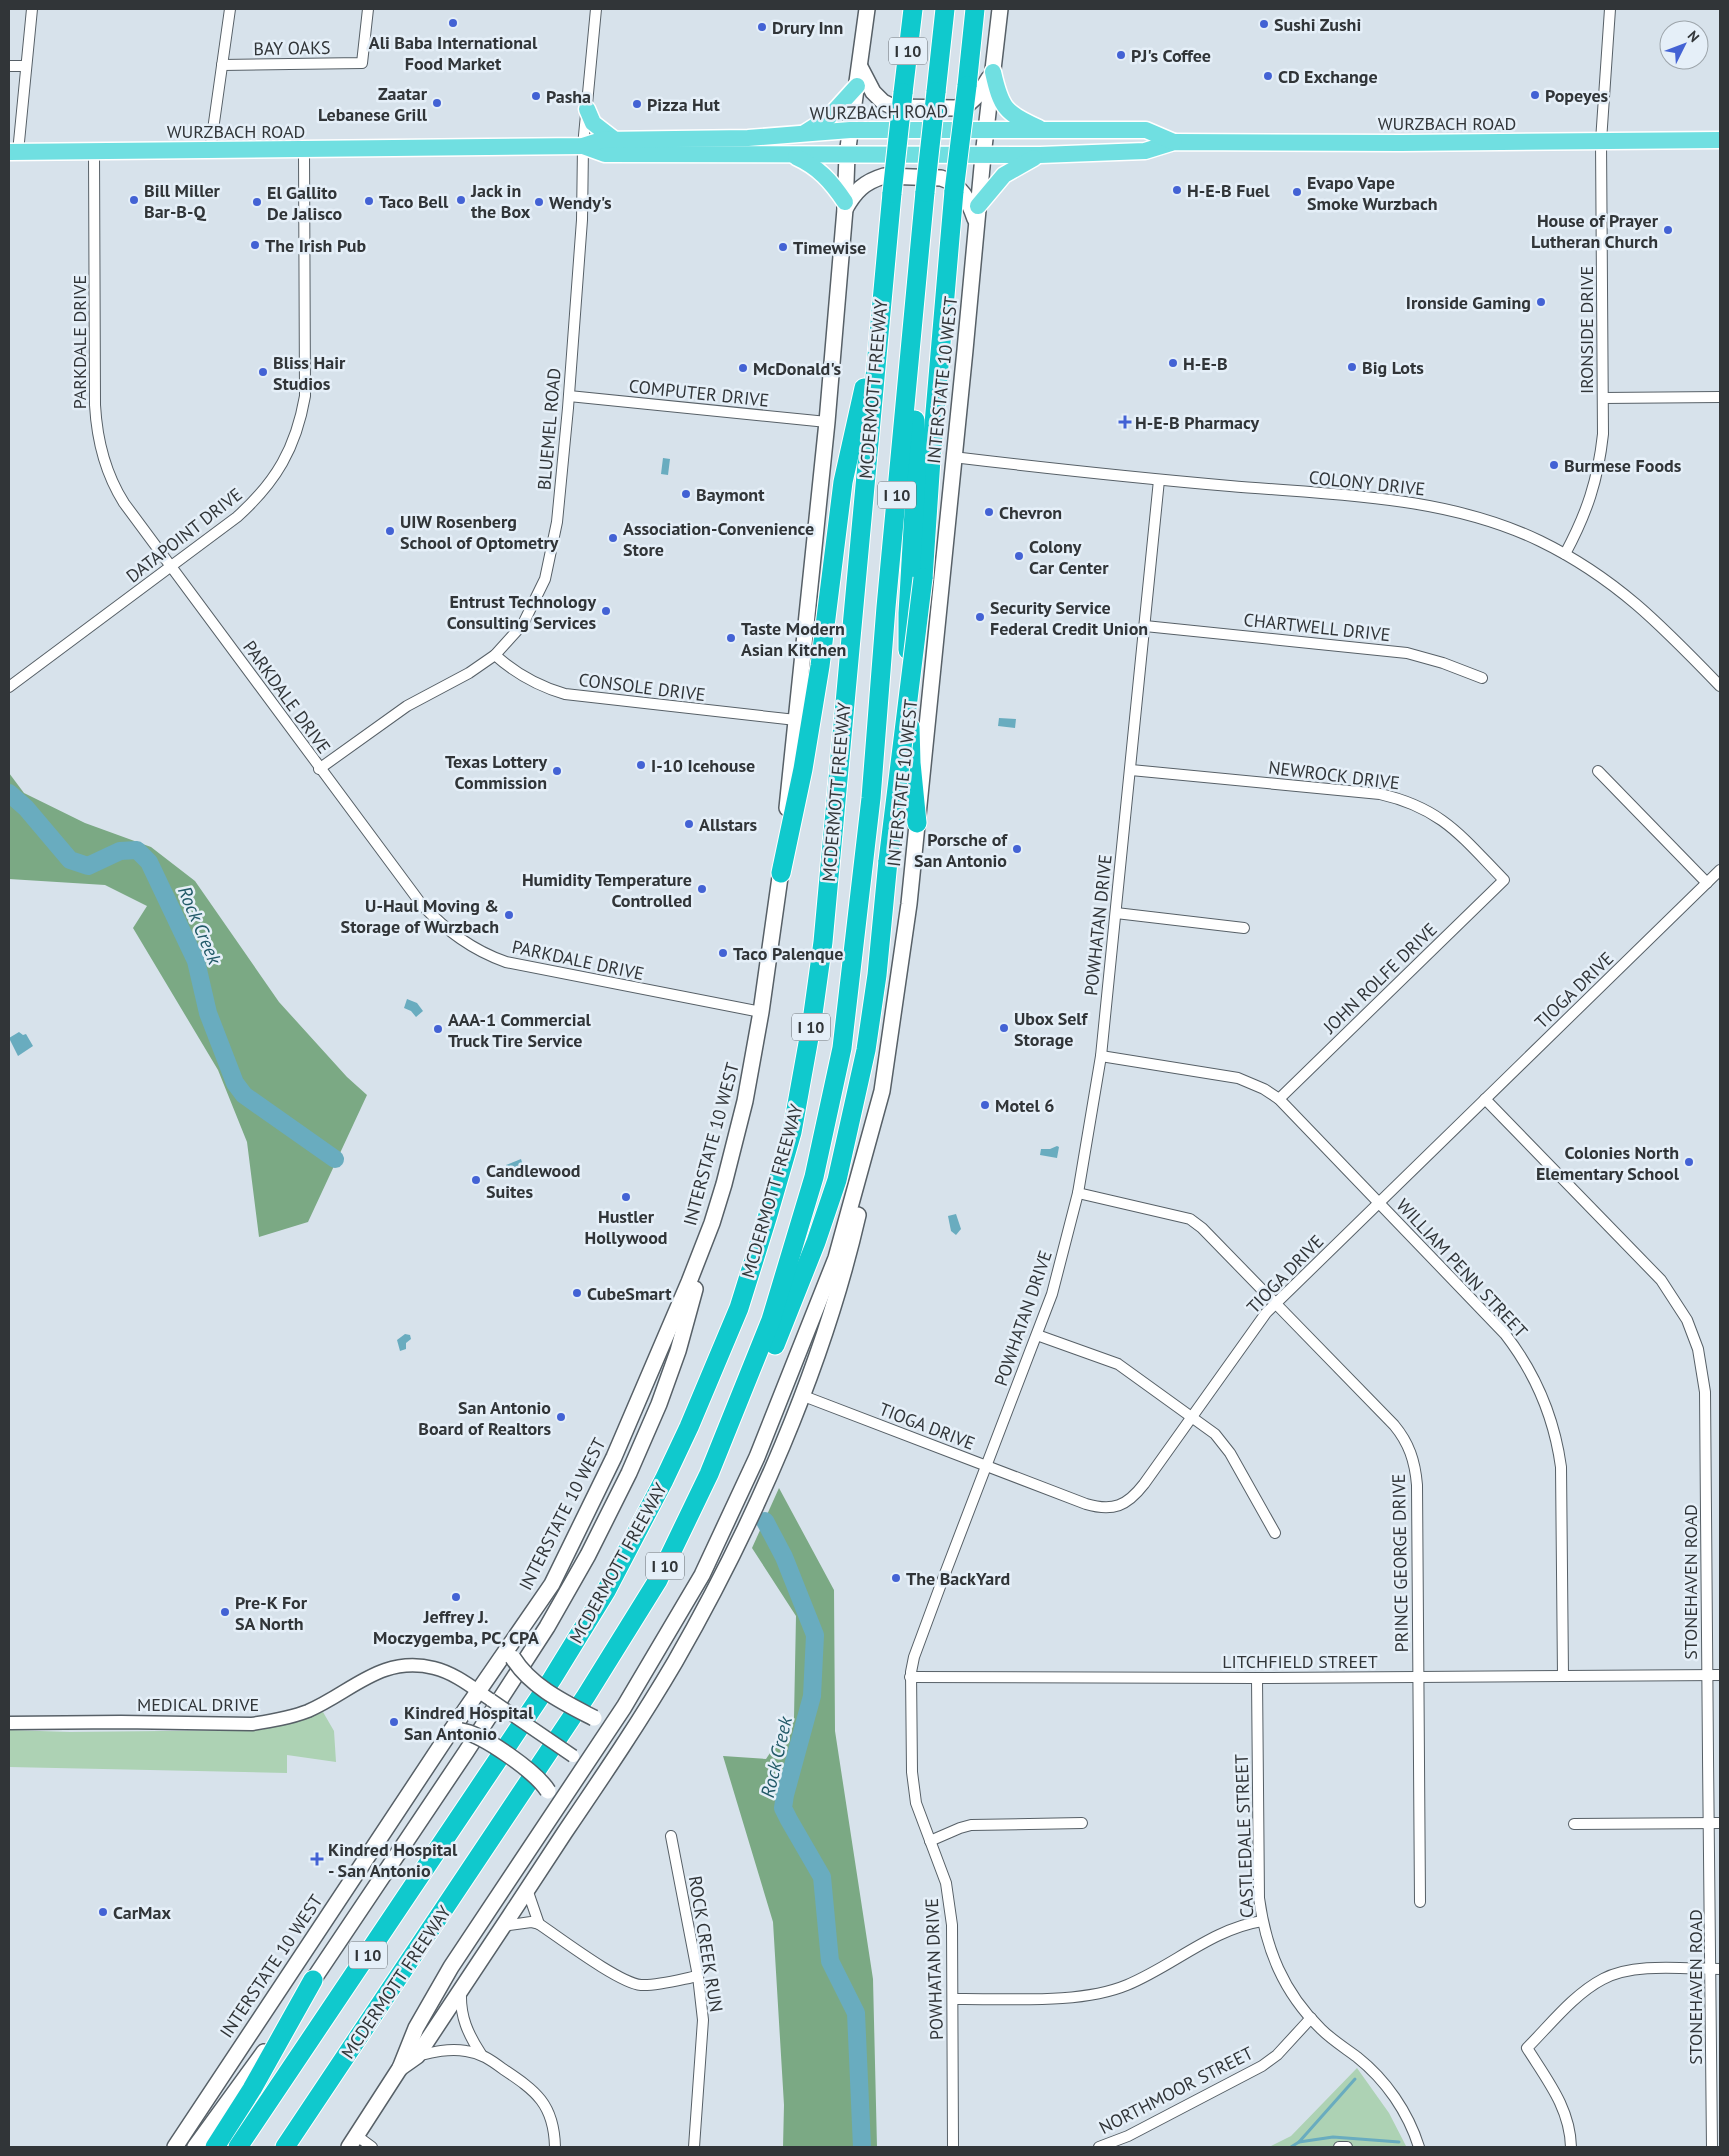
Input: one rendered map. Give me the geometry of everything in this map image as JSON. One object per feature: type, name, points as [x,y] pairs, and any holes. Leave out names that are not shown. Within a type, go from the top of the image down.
[{"type":"highway","name":"MCDERMOTT FREEWAY","points":[[238,2147],[497,1763],[606,1592],[689,1428],[739,1308],[792,1132],[812,1021],[823,942],[892,193],[913,9]]},
{"type":"highway","name":"MCDERMOTT FREEWAY","points":[[285,2147],[586,1696],[658,1580],[709,1474],[771,1320],[814,1176],[842,1048],[871,798],[887,597],[925,192],[945,9]]},
{"type":"highway","points":[[728,1428],[767,1365],[816,1242],[837,1180],[866,1050],[877,975],[888,861],[923,578],[931,459],[954,191],[975,9]]},
{"type":"highway","points":[[781,873],[803,769],[820,666],[843,482],[854,427],[880,324]]},
{"type":"highway","points":[[913,326],[916,478],[908,613],[911,763],[917,823]]},
{"type":"highway","points":[[215,2147],[252,2088],[313,1980]]},
{"type":"main road","name":"INTERSTATE 10 WEST","points":[[175,2147],[444,1741],[552,1584],[614,1457],[654,1366],[712,1223],[745,1101],[761,1012],[781,873],[826,422],[850,130],[867,9]]},
{"type":"main road","name":"INTERSTATE 10 WEST","points":[[353,2142],[400,2068],[416,2028],[451,1967],[624,1707],[702,1575],[757,1457],[836,1258],[882,1091],[909,904],[953,457],[961,394],[982,156],[1000,9]]},
{"type":"main road","points":[[860,67],[873,92],[883,102],[893,107],[955,108],[967,105],[979,94],[993,72]]},
{"type":"main road","points":[[993,72],[1001,103],[1017,118],[1046,131]]},
{"type":"main road","points":[[803,133],[828,118],[857,86]]},
{"type":"main road","points":[[586,109],[593,123],[615,140]]},
{"type":"main road","name":"WURZBACH ROAD","points":[[14,152],[583,146],[602,140],[748,138],[850,130],[1146,130],[1174,142]]},
{"type":"main road","name":"WURZBACH ROAD","points":[[583,146],[606,154],[982,156],[1145,151],[1174,142],[1401,144],[1720,140]]},
{"type":"main road","points":[[978,206],[1004,174],[1040,155]]},
{"type":"main road","points":[[794,156],[821,172],[830,180],[845,205],[862,185],[884,176],[941,178],[949,180],[966,197],[976,223]]},
{"type":"main road","points":[[400,2068],[417,2056],[674,1663],[744,1530],[782,1445],[833,1309],[853,1235],[875,1140],[882,1091]]},
{"type":"main road","points":[[195,2147],[255,2065],[466,1752],[547,1627],[588,1555],[629,1473],[659,1404],[678,1351],[712,1223]]},
{"type":"main road","points":[[516,1634],[512,1648],[513,1658],[526,1677],[567,1704],[594,1718],[608,1716],[624,1707]]},
{"type":"main road","points":[[444,1741],[461,1731],[470,1732],[521,1764],[540,1781],[548,1792],[550,1801],[546,1823]]},
{"type":"street","points":[[14,152],[32,9]]},
{"type":"street","points":[[210,151],[230,9]]},
{"type":"street","name":"BAY OAKS","points":[[222,65],[362,63],[368,9]]},
{"type":"street","name":"BLUEMEL ROAD","points":[[319,769],[407,706],[469,673],[495,655],[523,624],[539,594],[549,568],[557,522],[569,396],[582,220],[583,146],[596,9]]},
{"type":"street","name":"IRONSIDE DRIVE","points":[[1565,554],[1586,513],[1600,464],[1604,434],[1602,141],[1610,9]]},
{"type":"street","points":[[9,66],[26,66]]},
{"type":"street","name":"DATAPOINT DRIVE","points":[[9,686],[237,517],[256,500],[282,466],[298,427],[305,396],[304,150]]},
{"type":"street","name":"PARKDALE DRIVE","points":[[94,152],[95,406],[97,432],[103,459],[118,492],[319,769],[422,905],[438,922],[472,947],[506,962],[761,1012]]},
{"type":"street","name":"COMPUTER DRIVE","points":[[569,396],[826,422]]},
{"type":"street","points":[[1603,398],[1720,397]]},
{"type":"street","name":"COLONY DRIVE","points":[[953,457],[1159,480],[1422,505],[1455,511],[1494,522],[1539,540],[1620,588],[1655,620],[1720,686]]},
{"type":"street","name":"POWHATAN DRIVE","points":[[953,2147],[952,1925],[950,1904],[939,1862],[916,1803],[910,1677],[918,1644],[1052,1294],[1078,1193],[1101,1056],[1159,480]]},
{"type":"street","name":"CHARTWELL DRIVE","points":[[1145,626],[1407,653],[1443,663],[1482,678]]},
{"type":"street","name":"CONSOLE DRIVE","points":[[495,655],[522,676],[566,694],[796,720]]},
{"type":"street","name":"NEWROCK DRIVE","points":[[1130,770],[1380,794],[1397,798],[1428,811],[1442,820],[1504,880]]},
{"type":"street","points":[[1598,771],[1707,883]]},
{"type":"street","name":"TIOGA DRIVE","points":[[801,1395],[1086,1504],[1101,1508],[1113,1508],[1128,1501],[1138,1492],[1266,1313],[1720,870]]},
{"type":"street","name":"JOHN ROLFE DRIVE","points":[[1279,1099],[1504,880]]},
{"type":"street","points":[[1116,912],[1244,928]]},
{"type":"street","name":"WILLIAM PENN STREET","points":[[1101,1056],[1238,1078],[1264,1089],[1279,1099],[1505,1334],[1528,1367],[1543,1396],[1554,1427],[1561,1466],[1563,1676]]},
{"type":"street","name":"STONEHAVEN ROAD","points":[[1485,1099],[1661,1280],[1687,1320],[1698,1349],[1704,1392],[1706,1675],[1715,1823],[1716,2108],[1712,2147]]},
{"type":"street","name":"PRINCE GEORGE DRIVE","points":[[1078,1193],[1190,1219],[1202,1228],[1394,1425],[1410,1448],[1415,1466],[1417,1485],[1420,1902]]},
{"type":"street","points":[[1037,1335],[1118,1364],[1215,1434],[1223,1444],[1275,1533]]},
{"type":"street","name":"MEDICAL DRIVE","points":[[9,1723],[252,1724],[267,1722],[306,1711],[375,1673],[391,1667],[415,1665],[435,1668],[451,1674],[586,1765]]},
{"type":"street","name":"LITCHFIELD STREET","points":[[910,1677],[1257,1678],[1720,1675]]},
{"type":"street","name":"CASTLEDALE STREET","points":[[1257,1678],[1258,1875],[1262,1921],[1267,1943],[1281,1978],[1293,1997],[1311,2018],[1340,2045],[1365,2064],[1385,2085],[1407,2118],[1419,2147]]},
{"type":"street","points":[[930,1841],[971,1825],[1082,1823]]},
{"type":"street","points":[[1574,1824],[1715,1823]]},
{"type":"street","name":"ROCK CREEK RUN","points":[[672,1836],[698,1976],[702,2020],[694,2147]]},
{"type":"street","points":[[527,1890],[539,1924]]},
{"type":"street","points":[[952,1999],[1072,1998],[1108,1991],[1143,1978],[1236,1926],[1262,1921]]},
{"type":"street","points":[[503,1926],[531,1922],[539,1924],[633,1984],[643,1985],[698,1976]]},
{"type":"street","points":[[1570,2147],[1568,2123],[1562,2105],[1527,2048],[1580,1995],[1610,1976],[1624,1971],[1647,1969],[1716,1969]]},
{"type":"street","points":[[461,1990],[461,2010],[465,2025],[481,2054],[538,2095],[545,2105],[553,2128],[555,2147]]},
{"type":"street","name":"NORTHMOOR STREET","points":[[1099,2147],[1128,2136],[1253,2071],[1277,2055],[1311,2018]]},
{"type":"street","points":[[417,2056],[452,2050],[481,2054]]},
{"type":"street","points":[[353,2142],[372,2147]]},
{"type":"street","points":[[1339,2147],[1347,2147]]},
{"type":"green space","points":[[9,773],[24,793],[85,823],[151,847],[195,881],[279,1002],[347,1077],[367,1095],[308,1222],[259,1237],[247,1142],[218,1070],[133,928],[147,906],[105,885],[9,879]]},
{"type":"green space","points":[[779,1488],[834,1590],[835,1731],[873,1979],[877,2147],[783,2147],[784,2105],[773,1922],[723,1756],[766,1759],[794,1717],[796,1616],[752,1548]]},
{"type":"green space","points":[[323,1712],[334,1731],[336,1762],[287,1755],[287,1773],[9,1767],[9,1730],[70,1732],[260,1730],[288,1724]]},
{"type":"green space","points":[[1357,2068],[1389,2113],[1406,2146],[1269,2147],[1291,2136]]},
{"type":"water","points":[[663,458],[670,459],[668,475],[661,474]]},
{"type":"water","points":[[999,718],[1016,719],[1015,728],[998,726]]},
{"type":"water","points":[[407,999],[417,1003],[423,1011],[416,1017],[411,1011],[404,1008]]},
{"type":"water","points":[[19,1032],[23,1035],[26,1034],[33,1046],[18,1056],[9,1038]]},
{"type":"water","points":[[1059,1147],[1057,1158],[1040,1155],[1041,1149],[1050,1149]]},
{"type":"water","points":[[521,1159],[523,1166],[509,1172],[506,1165]]},
{"type":"water","points":[[956,1214],[961,1229],[956,1235],[951,1231],[948,1216]]},
{"type":"water","points":[[405,1334],[410,1335],[411,1339],[406,1343],[406,1349],[400,1351],[397,1340]]},
{"type":"waterway","name":"Rock Creek","points":[[9,793],[26,808],[70,860],[88,866],[120,851],[137,850],[149,862],[196,961],[208,1013],[235,1083],[244,1095],[335,1159]]},
{"type":"waterway","name":"Rock Creek","points":[[765,1521],[784,1557],[815,1635],[812,1696],[783,1808],[822,1877],[830,1961],[856,2013],[862,2147]]},
{"type":"waterway","points":[[1291,2147],[1299,2142],[1355,2079]]},
{"type":"waterway","points":[[1299,2142],[1333,2137],[1399,2142]]},
{"type":"place","name":"Ali Baba International Food Market","points":[[453,23]]},
{"type":"place","name":"Sushi Zushi","points":[[1264,24]]},
{"type":"place","name":"Drury Inn","points":[[762,27]]},
{"type":"place","name":"PJ's Coffee","points":[[1121,55]]},
{"type":"place","name":"CD Exchange","points":[[1268,76]]},
{"type":"place","name":"Popeyes","points":[[1535,95]]},
{"type":"place","name":"Pasha","points":[[536,96]]},
{"type":"place","name":"Zaatar Lebanese Grill","points":[[437,103]]},
{"type":"place","name":"Pizza Hut","points":[[637,104]]},
{"type":"place","name":"H-E-B Fuel","points":[[1177,190]]},
{"type":"place","name":"Evapo Vape Smoke Wurzbach","points":[[1297,192]]},
{"type":"place","name":"Bill Miller Bar-B-Q","points":[[134,200]]},
{"type":"place","name":"Jack in the Box","points":[[461,200]]},
{"type":"place","name":"Taco Bell","points":[[369,201]]},
{"type":"place","name":"El Gallito De Jalisco","points":[[257,202]]},
{"type":"place","name":"Wendy's","points":[[539,202]]},
{"type":"place","name":"House of Prayer Lutheran Church","points":[[1668,230]]},
{"type":"place","name":"The Irish Pub","points":[[255,245]]},
{"type":"place","name":"Timewise","points":[[783,247]]},
{"type":"place","name":"Ironside Gaming","points":[[1541,302]]},
{"type":"place","name":"H-E-B","points":[[1173,363]]},
{"type":"place","name":"Big Lots","points":[[1352,367]]},
{"type":"place","name":"McDonald's","points":[[743,368]]},
{"type":"place","name":"Bliss Hair Studios","points":[[263,372]]},
{"type":"place","name":"H-E-B Pharmacy","points":[[1125,422]]},
{"type":"place","name":"Burmese Foods","points":[[1554,465]]},
{"type":"place","name":"Baymont","points":[[686,494]]},
{"type":"place","name":"Chevron","points":[[989,512]]},
{"type":"place","name":"UIW Rosenberg School of Optometry","points":[[390,531]]},
{"type":"place","name":"Association-Convenience Store","points":[[613,538]]},
{"type":"place","name":"Colony Car Center","points":[[1019,556]]},
{"type":"place","name":"Entrust Technology Consulting Services","points":[[606,611]]},
{"type":"place","name":"Security Service Federal Credit Union","points":[[980,617]]},
{"type":"place","name":"Taste Modern Asian Kitchen","points":[[731,638]]},
{"type":"place","name":"I-10 Icehouse","points":[[641,765]]},
{"type":"place","name":"Texas Lottery Commission","points":[[557,771]]},
{"type":"place","name":"Allstars","points":[[689,824]]},
{"type":"place","name":"Porsche of San Antonio","points":[[1017,849]]},
{"type":"place","name":"Humidity Temperature Controlled","points":[[702,889]]},
{"type":"place","name":"U-Haul Moving & Storage of Wurzbach","points":[[509,915]]},
{"type":"place","name":"Taco Palenque","points":[[723,953]]},
{"type":"place","name":"Ubox Self Storage","points":[[1004,1028]]},
{"type":"place","name":"AAA-1 Commercial Truck Tire Service","points":[[438,1029]]},
{"type":"place","name":"Motel 6","points":[[985,1105]]},
{"type":"place","name":"Colonies North Elementary School","points":[[1689,1162]]},
{"type":"place","name":"Candlewood Suites","points":[[476,1180]]},
{"type":"place","name":"Hustler Hollywood","points":[[626,1197]]},
{"type":"place","name":"CubeSmart","points":[[577,1293]]},
{"type":"place","name":"San Antonio Board of Realtors","points":[[561,1417]]},
{"type":"place","name":"The BackYard","points":[[896,1578]]},
{"type":"place","name":"Jeffrey J. Moczygemba, PC, CPA","points":[[456,1597]]},
{"type":"place","name":"Pre-K For SA North","points":[[225,1612]]},
{"type":"place","name":"Kindred Hospital San Antonio","points":[[394,1722]]},
{"type":"place","name":"Kindred Hospital - San Antonio","points":[[317,1859]]},
{"type":"place","name":"CarMax","points":[[103,1912]]}]
